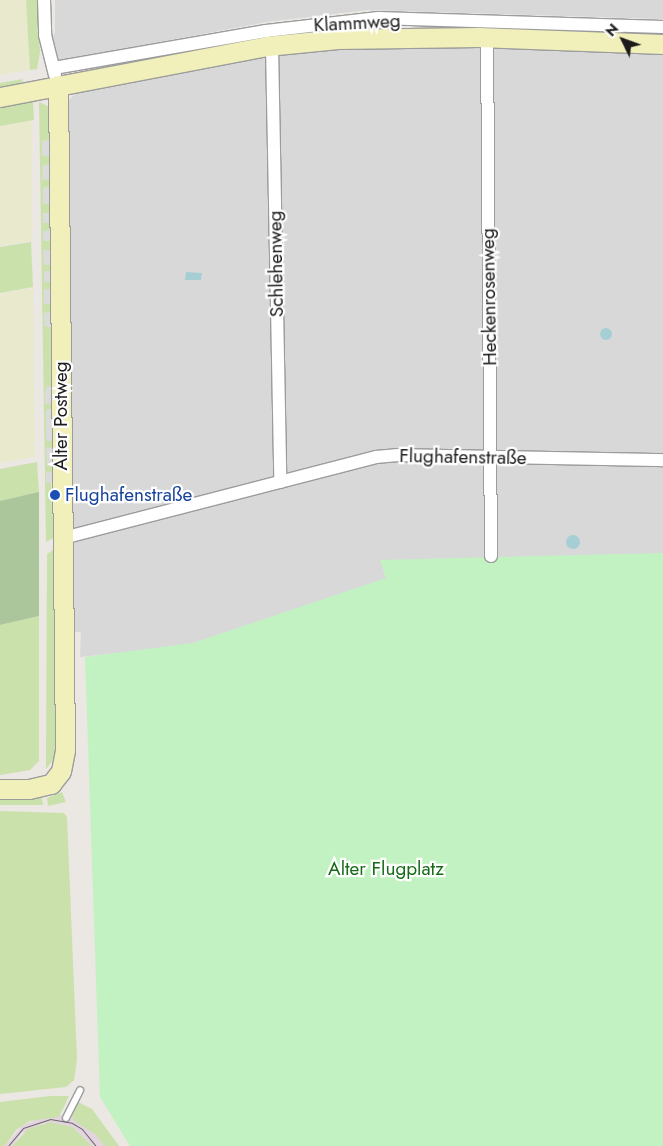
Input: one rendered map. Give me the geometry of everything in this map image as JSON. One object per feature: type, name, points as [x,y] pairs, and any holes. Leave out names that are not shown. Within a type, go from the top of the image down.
[{"type":"main road","name":"Klammweg","points":[[56,76],[272,46],[378,36],[663,44]]},
{"type":"main road","points":[[0,97],[56,76]]},
{"type":"main road","name":"Alter Postweg","points":[[0,789],[44,787],[58,776],[65,750],[56,76]]},
{"type":"street","points":[[44,0],[45,35],[56,76]]},
{"type":"street","name":"Klammweg","points":[[56,76],[266,30],[378,18],[663,27]]},
{"type":"street","name":"Heckenrosenweg","points":[[487,38],[493,458],[491,556]]},
{"type":"street","name":"Schlehenweg","points":[[272,46],[280,482]]},
{"type":"street","name":"Flughafenstraße","points":[[63,538],[376,457],[401,454],[493,458],[663,460]]},
{"type":"lane","points":[[66,1118],[80,1090]]},
{"type":"shaded area","points":[[55,0],[663,0],[663,19],[368,10],[266,22],[58,61],[51,36],[55,34]]},
{"type":"shaded area","points":[[423,46],[663,53],[663,554],[192,645],[80,657],[81,632],[71,632],[68,101],[79,90],[261,58],[352,48]]},
{"type":"shaded area","points":[[53,140],[62,482],[46,483],[46,473],[56,472],[56,466],[47,466],[46,448],[56,447],[55,441],[46,441],[46,410],[56,409],[55,403],[45,404],[46,387],[55,386],[55,327],[45,327],[44,313],[55,312],[55,304],[44,304],[44,289],[55,289],[54,282],[44,282],[44,271],[54,271],[54,264],[44,265],[43,250],[54,250],[54,240],[43,241],[43,231],[54,230],[53,223],[43,223],[43,213],[53,213],[53,203],[43,204],[43,188],[53,187],[53,179],[42,180],[43,165],[53,164],[52,156],[42,156],[42,141]]},
{"type":"shaded area","points":[[59,1115],[71,1117],[96,1135],[104,1146],[92,1146],[73,1127],[44,1123],[22,1133],[12,1146],[5,1146],[22,1126],[39,1118]]},
{"type":"green space","points":[[0,0],[26,0],[30,70],[0,75]]},
{"type":"green space","points":[[26,0],[37,0],[40,52],[37,69],[30,70]]},
{"type":"green space","points":[[23,79],[21,84],[0,88],[0,83]]},
{"type":"green space","points":[[33,102],[34,120],[0,126],[0,105]]},
{"type":"green space","points":[[39,102],[50,107],[53,140],[42,141],[42,156],[53,156],[53,164],[42,179],[53,179],[53,187],[43,188],[44,204],[54,203],[54,230],[43,241],[54,240],[54,250],[44,250],[44,264],[55,264],[55,271],[44,271],[55,282],[55,289],[44,290],[44,303],[55,304],[55,312],[44,313],[45,327],[55,327],[55,386],[46,387],[45,403],[56,403],[56,409],[46,410],[46,441],[56,441],[47,466],[56,466],[56,472],[46,473],[46,482],[51,482],[52,515],[57,516],[57,536],[46,542]]},
{"type":"green space","points":[[32,120],[32,241],[0,246],[0,126]]},
{"type":"green space","points":[[31,242],[33,287],[0,293],[0,247]]},
{"type":"green space","points":[[33,288],[35,457],[0,463],[0,294]]},
{"type":"green space","points":[[37,462],[39,494],[0,501],[0,469]]},
{"type":"green space","points":[[39,492],[39,616],[0,625],[0,501]]},
{"type":"green space","points":[[56,548],[56,756],[46,769],[47,554]]},
{"type":"green space","name":"Alter Flugplatz","points":[[663,553],[663,1146],[130,1146],[100,1097],[85,657],[193,643],[386,578],[380,560]]},
{"type":"green space","points":[[39,616],[39,761],[30,770],[0,775],[0,625]]},
{"type":"green space","points":[[62,792],[66,802],[48,806],[47,798]]},
{"type":"green space","points":[[0,797],[42,798],[43,805],[0,805]]},
{"type":"green space","points":[[0,811],[64,813],[67,817],[77,1059],[74,1080],[66,1087],[0,1094]]},
{"type":"green space","points":[[50,1096],[69,1096],[59,1117],[30,1121],[16,1130],[5,1146],[0,1146],[0,1102]]},
{"type":"green space","points":[[76,1101],[92,1109],[119,1146],[104,1146],[96,1135],[73,1120],[71,1114]]},
{"type":"green space","points":[[50,1122],[73,1127],[92,1146],[12,1146],[28,1129]]},
{"type":"water","points":[[186,272],[202,273],[201,280],[185,280]]},
{"type":"water","points":[[604,328],[608,328],[612,334],[608,340],[604,340],[600,336],[600,332]]},
{"type":"water","points":[[573,535],[578,537],[580,542],[578,547],[573,549],[568,547],[566,542],[568,537]]},
{"type":"tram line","points":[[8,1146],[23,1128],[50,1119],[72,1123],[82,1129],[96,1146]]},
{"type":"place","name":"Flughafenstraße","points":[[55,495]]}]
